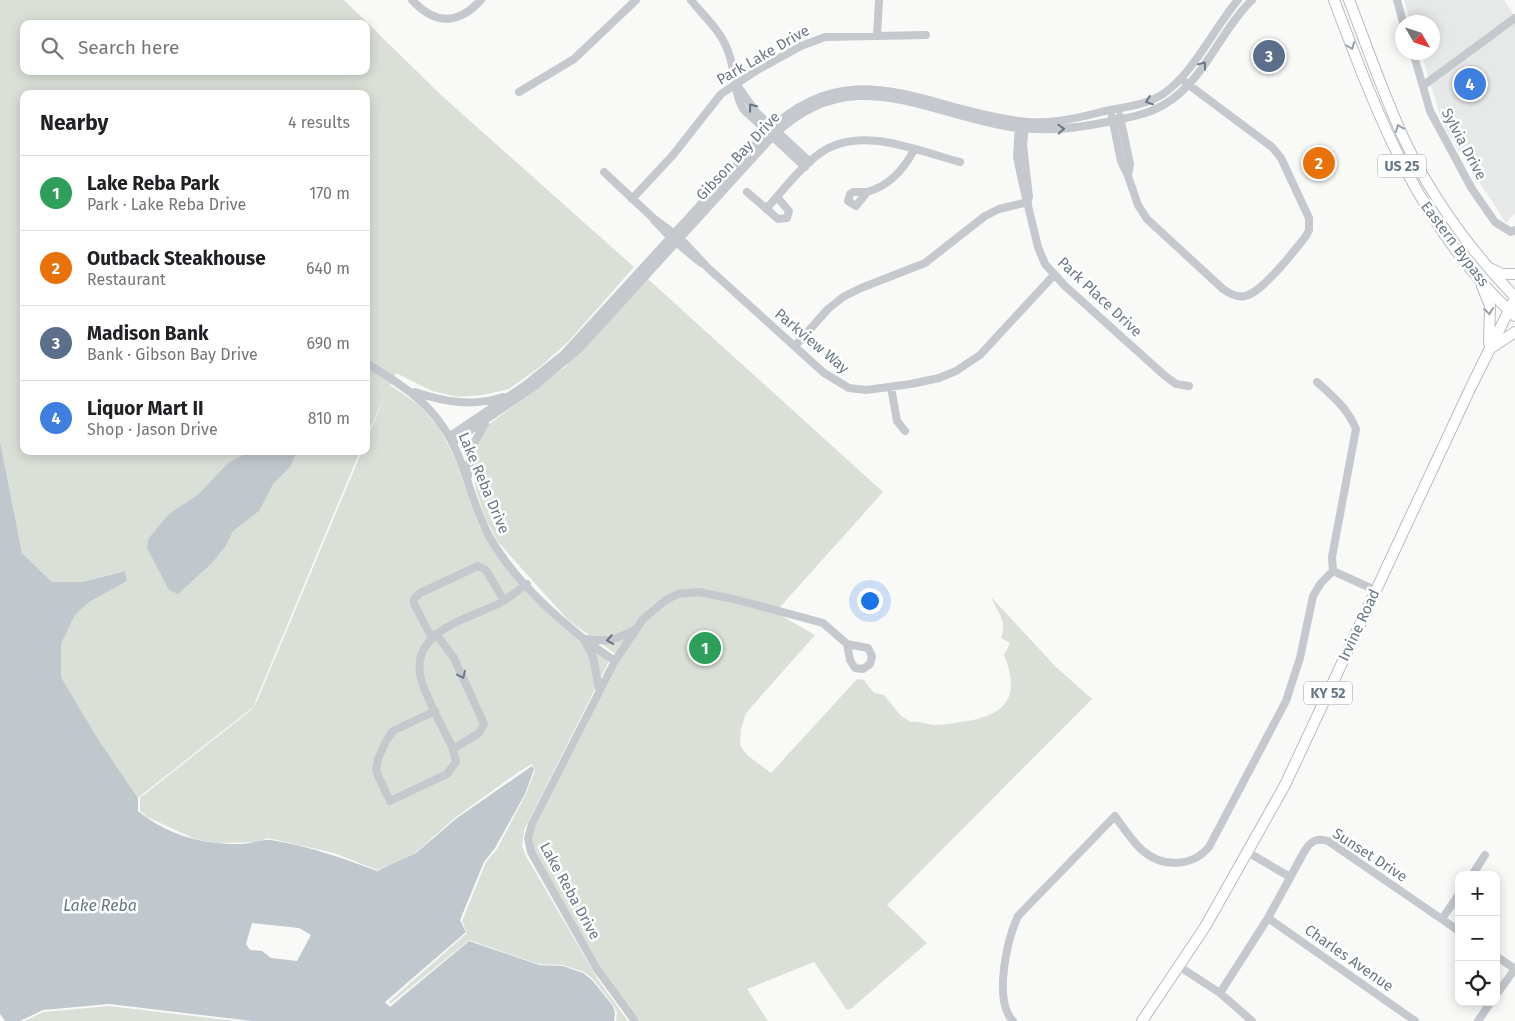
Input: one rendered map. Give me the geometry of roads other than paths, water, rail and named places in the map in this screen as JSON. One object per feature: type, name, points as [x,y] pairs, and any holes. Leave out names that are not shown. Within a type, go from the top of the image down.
[{"type":"main road","name":"Eastern Bypass","points":[[1334,0],[1380,120],[1404,170],[1434,221],[1476,274],[1512,313]]},
{"type":"main road","name":"Eastern Bypass","points":[[1349,0],[1390,107],[1410,151],[1440,204],[1482,262],[1515,298]]},
{"type":"main road","points":[[1482,262],[1502,274],[1515,274]]},
{"type":"main road","points":[[1476,274],[1490,306],[1488,350]]},
{"type":"main road","name":"Irvine Road","points":[[1142,1021],[1180,967],[1249,853],[1285,785],[1488,350],[1512,313],[1515,298]]},
{"type":"main road","points":[[1488,350],[1515,332]]},
{"type":"street","points":[[412,0],[424,11],[446,19],[461,16],[481,0]]},
{"type":"street","points":[[520,92],[574,59],[636,0]]},
{"type":"street","points":[[691,0],[720,34],[730,58],[738,98],[743,108],[807,164]]},
{"type":"street","points":[[877,35],[879,0]]},
{"type":"street","name":"Gibson Bay Drive","points":[[1022,125],[1057,122],[1154,99],[1180,78],[1238,0]]},
{"type":"street","name":"Gibson Bay Drive","points":[[451,439],[490,417],[566,357],[772,132],[796,108],[815,97],[836,91],[859,88],[894,92],[1022,125],[1066,129],[1116,120],[1156,109],[1174,98],[1188,85],[1252,0]]},
{"type":"street","points":[[1396,0],[1401,15]]},
{"type":"street","points":[[1424,85],[1515,18]]},
{"type":"street","name":"Park Lake Drive","points":[[632,199],[673,154],[716,98],[736,83],[817,39],[833,35],[926,35]]},
{"type":"street","name":"Sylvia Drive","points":[[1416,60],[1430,111],[1472,189],[1496,222],[1511,232],[1515,230]]},
{"type":"street","points":[[1114,110],[1130,164],[1128,176],[1138,205],[1151,224],[1218,285],[1237,296],[1244,296],[1256,291],[1306,236],[1310,224],[1309,218],[1281,158],[1272,147],[1180,78]]},
{"type":"street","name":"Park Place Drive","points":[[1022,125],[1017,157],[1041,256],[1054,275],[1170,380],[1189,386]]},
{"type":"street","points":[[766,209],[807,164],[826,149],[850,141],[878,141],[960,162]]},
{"type":"street","points":[[867,192],[892,179],[914,150]]},
{"type":"street","name":"Parkview Way","points":[[604,172],[794,346],[841,385],[857,390],[891,387],[939,378],[964,367],[987,348],[1054,275]]},
{"type":"street","points":[[747,192],[781,220],[789,216],[788,208],[777,197]]},
{"type":"street","points":[[794,346],[828,309],[843,297],[925,263],[985,216],[999,209],[1028,202]]},
{"type":"street","name":"Gibson Bay Drive","points":[[451,439],[566,357]]},
{"type":"street","name":"Lake Reba Drive","points":[[370,366],[406,389],[434,413],[451,439],[489,536],[526,584],[556,616],[584,639],[615,660]]},
{"type":"street","points":[[1013,1021],[1006,1011],[1003,985],[1013,927],[1018,916],[1115,816],[1142,850],[1171,863],[1188,863],[1202,855],[1209,847],[1286,701],[1300,658],[1312,596],[1333,571],[1332,557],[1356,429],[1352,418],[1338,401],[1316,382]]},
{"type":"street","points":[[891,387],[897,421],[905,431]]},
{"type":"street","points":[[406,389],[432,398],[460,403],[486,401],[512,394]]},
{"type":"street","points":[[468,483],[471,448],[478,433],[490,417]]},
{"type":"street","points":[[453,749],[479,733],[484,724],[454,658],[434,636],[414,604],[414,599],[420,593],[478,566],[486,570],[504,601]]},
{"type":"street","points":[[1333,571],[1375,590]]},
{"type":"street","points":[[435,711],[393,731],[386,740],[378,759],[376,771],[390,801],[447,774],[456,762],[453,749],[423,685],[420,670],[423,651],[434,636],[504,601],[526,584]]},
{"type":"street","name":"Lake Reba Drive","points":[[635,1021],[597,969],[528,845],[532,824],[615,660],[635,630],[654,608],[678,594],[699,592],[823,623],[847,644]]},
{"type":"street","points":[[584,639],[604,642],[616,640],[635,630]]},
{"type":"street","points":[[584,639],[593,657],[599,689]]},
{"type":"street","name":"Sunset Drive","points":[[1220,993],[1268,918],[1310,844],[1317,840],[1325,840],[1455,928]]},
{"type":"street","points":[[1249,853],[1290,877]]},
{"type":"street","points":[[1475,871],[1485,855]]},
{"type":"street","points":[[1442,918],[1455,900]]},
{"type":"street","name":"Charles Avenue","points":[[1268,918],[1415,1021]]},
{"type":"street","points":[[1500,959],[1515,969],[1500,990]]},
{"type":"street","points":[[1180,967],[1220,993],[1252,1021]]},
{"type":"street","points":[[1478,1021],[1488,1006]]},
{"type":"water","name":"Lake Reba","points":[[0,441],[22,553],[52,582],[82,582],[125,571],[127,581],[89,602],[75,615],[61,644],[61,677],[98,739],[138,798],[138,811],[161,826],[186,837],[227,844],[271,840],[325,853],[377,871],[416,853],[457,818],[532,766],[534,769],[525,794],[495,848],[484,862],[460,920],[466,932],[385,1002],[390,1007],[469,941],[539,965],[563,966],[583,973],[592,980],[613,1006],[615,1013],[614,1021],[252,1021],[109,1004],[43,1010],[20,1021],[5,1021],[0,1014]],"holes":[[[252,923],[299,928],[311,935],[297,961],[271,958],[262,951],[250,950],[246,944]]]},
{"type":"water","points":[[243,455],[295,455],[290,467],[273,484],[259,511],[233,531],[225,547],[211,564],[178,594],[169,590],[147,548],[148,539],[169,514],[199,494],[228,463]]},
{"type":"place","name":"Madison Bank","points":[[1269,56]]},
{"type":"place","name":"Liquor Mart II","points":[[1470,84]]},
{"type":"place","name":"Outback Steakhouse","points":[[1319,163]]},
{"type":"place","name":"Lake Reba Park","points":[[705,648]]}]
